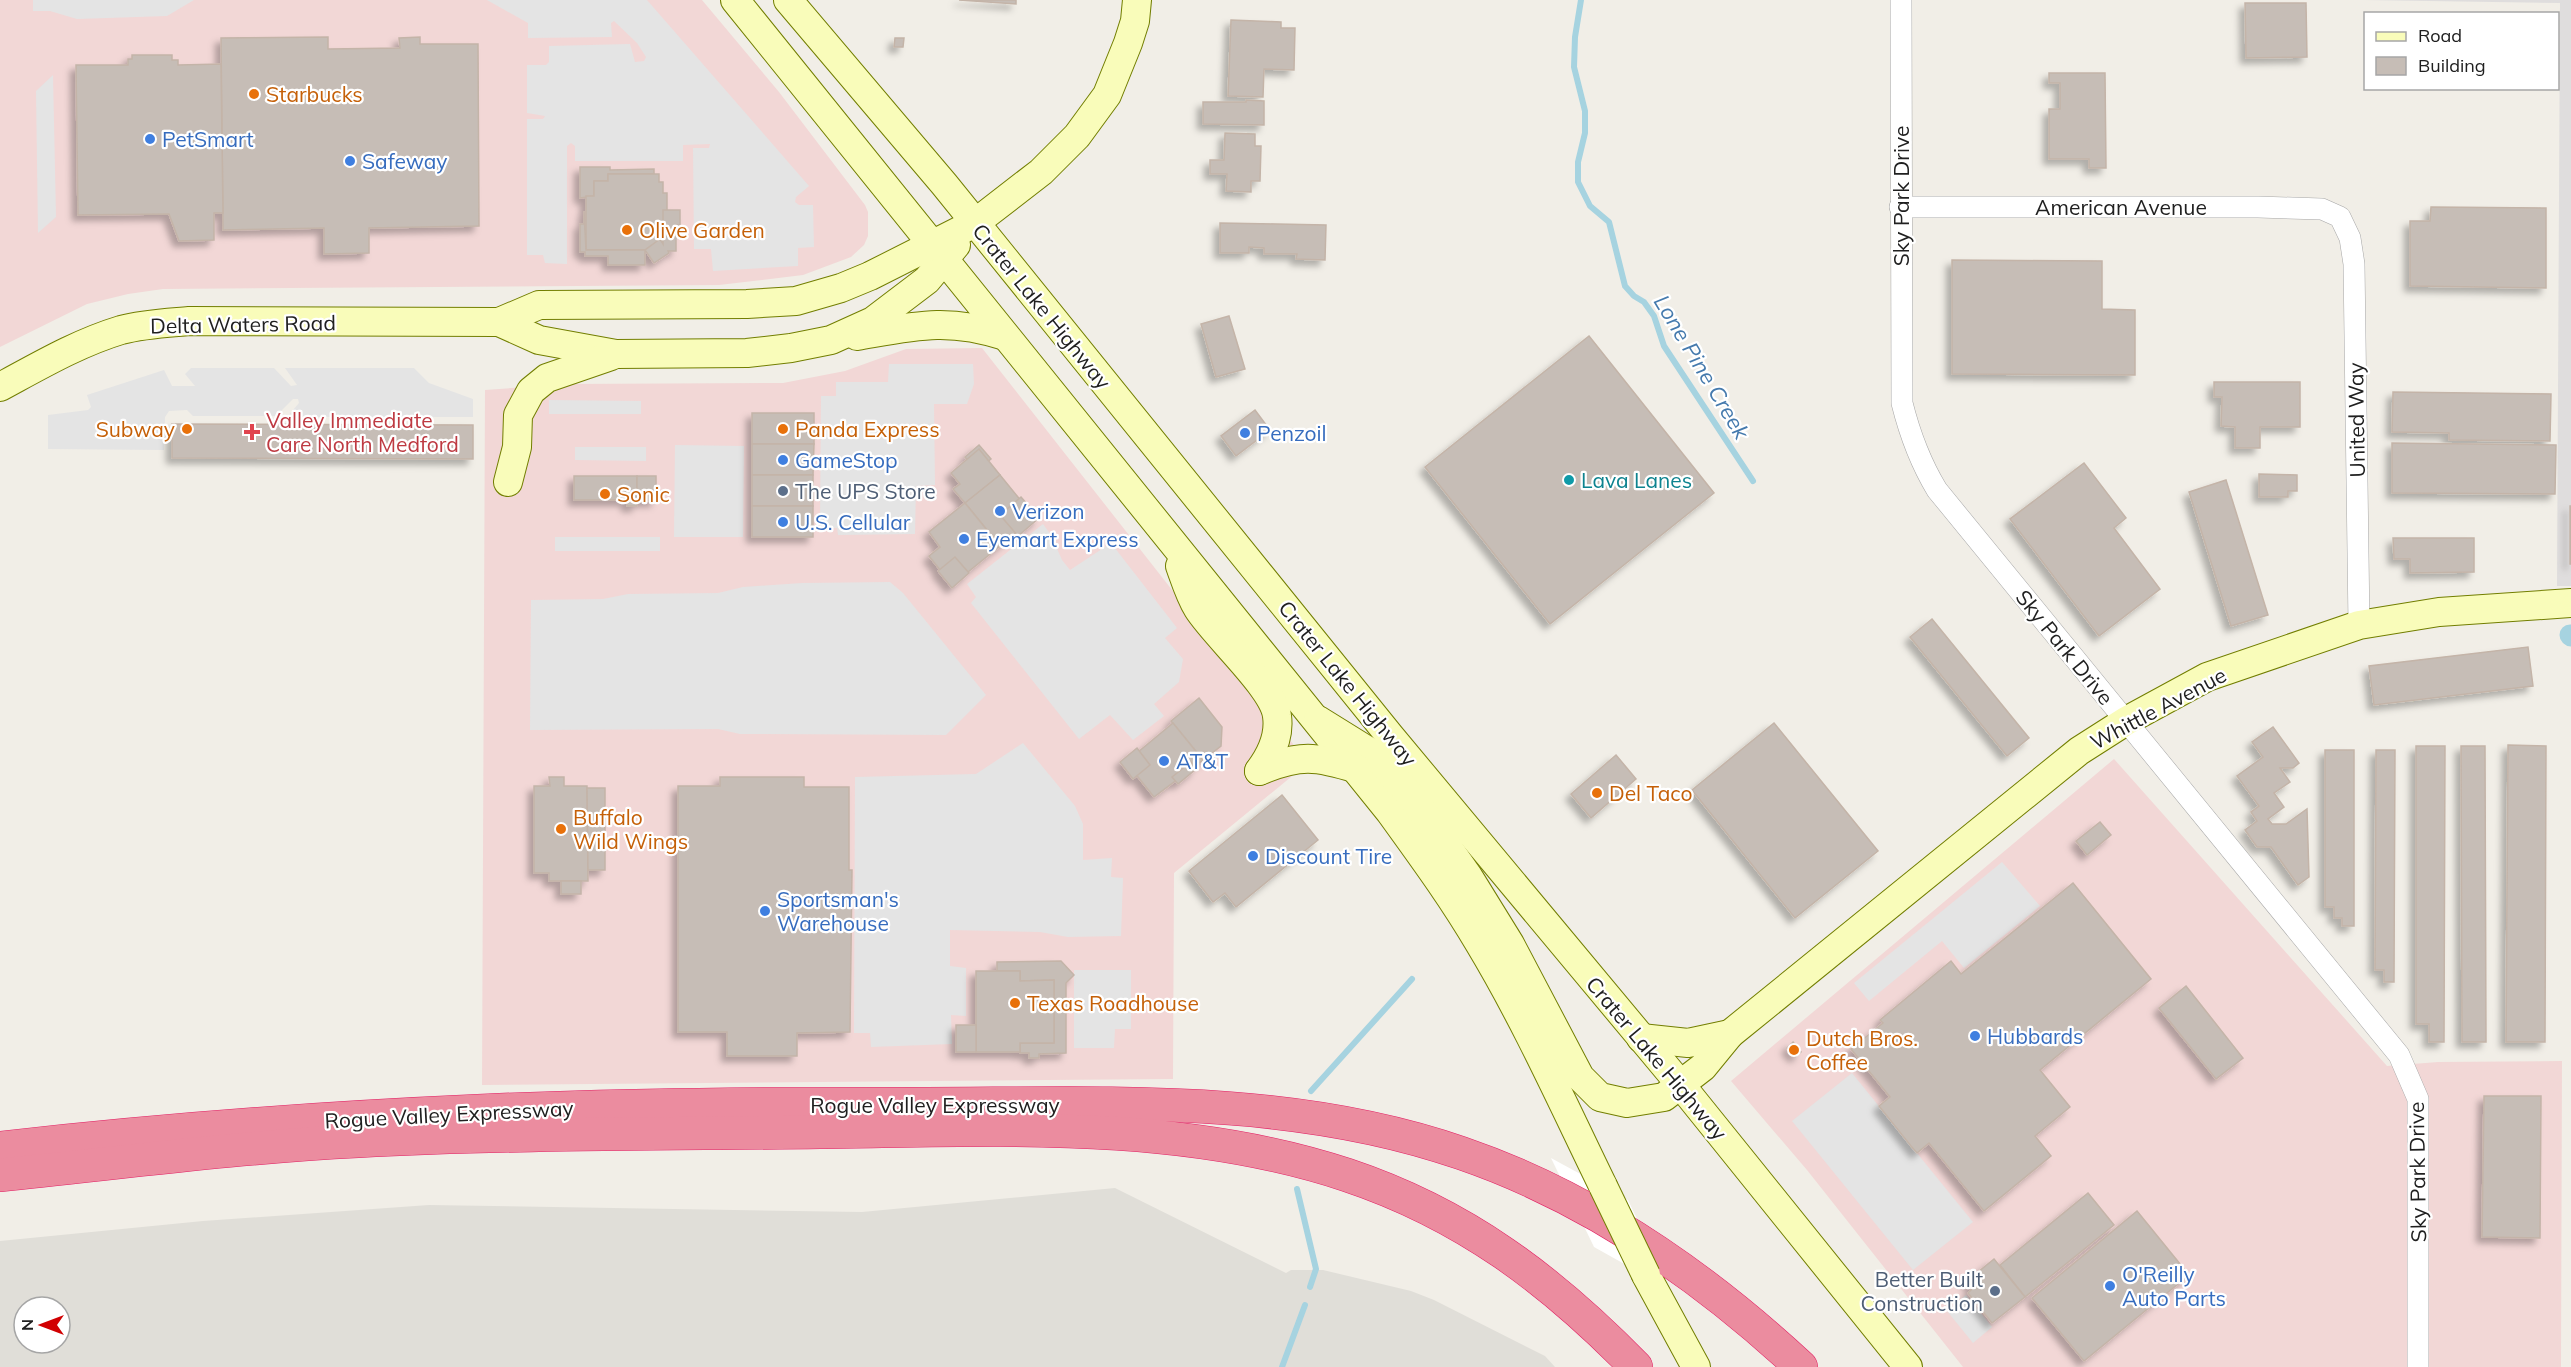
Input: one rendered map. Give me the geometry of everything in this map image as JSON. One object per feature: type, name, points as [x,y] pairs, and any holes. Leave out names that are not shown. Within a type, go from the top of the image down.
[{"type":"highway","name":"Rogue Valley Expressway","points":[[0,1148],[245,1124],[482,1110],[808,1105],[1117,1104],[1266,1111],[1389,1132],[1460,1152],[1541,1185],[1625,1230],[1674,1263],[1732,1307],[1801,1367]]},
{"type":"highway","name":"Rogue Valley Expressway","points":[[0,1175],[247,1150],[368,1141],[620,1134],[844,1132],[1089,1131],[1145,1135],[1285,1157],[1340,1173],[1416,1203],[1483,1239],[1520,1263],[1589,1319],[1636,1367]]},
{"type":"main road","points":[[735,0],[1318,720],[1453,899],[1523,1021],[1646,1275],[1696,1367]]},
{"type":"main road","name":"Crater Lake Highway","points":[[788,0],[975,223],[1390,736],[1680,1084],[1908,1367]]},
{"type":"main road","name":"Delta Waters Road","points":[[0,387],[50,360],[99,338],[144,325],[189,321],[499,322],[539,305],[747,304],[796,301],[841,288],[937,252],[1041,172],[1077,136],[1107,95],[1135,21],[1137,0]]},
{"type":"main road","name":"Delta Waters Road","points":[[499,322],[539,340],[616,354],[747,353],[831,340],[873,321],[927,280],[937,252]]},
{"type":"main road","points":[[831,340],[940,324],[976,326],[1005,336]]},
{"type":"main road","points":[[508,482],[517,447],[518,415],[531,391],[555,374],[616,354]]},
{"type":"main road","points":[[1166,534],[1198,608],[1269,695],[1277,714],[1278,732],[1270,757],[1259,771],[1299,758],[1326,759],[1357,769]]},
{"type":"main road","name":"Whittle Avenue","points":[[1318,720],[1376,756],[1416,802],[1468,876],[1510,944],[1580,1077],[1600,1097],[1627,1103],[1664,1096],[1703,1067],[1730,1034],[2079,751],[2126,721],[2207,677],[2359,625],[2439,612],[2571,603]]},
{"type":"main road","points":[[1641,1038],[1688,1043],[1730,1034]]},
{"type":"street","name":"Sky Park Drive","points":[[1900,0],[1902,403],[1911,437],[1937,490],[2400,1055],[2418,1099],[2418,1367]]},
{"type":"street","name":"American Avenue","points":[[1900,207],[2258,207],[2322,209],[2340,217]]},
{"type":"street","name":"United Way","points":[[2340,217],[2350,238],[2354,264],[2359,625]]},
{"type":"shaded area","points":[[0,0],[702,0],[779,92],[865,205],[868,212],[868,236],[864,245],[851,257],[803,275],[719,285],[163,289],[128,294],[87,304],[0,347]]},
{"type":"shaded area","points":[[33,0],[194,0],[167,16],[77,19],[50,11],[33,11]]},
{"type":"shaded area","points":[[487,0],[647,0],[809,186],[796,197],[795,202],[799,205],[813,205],[814,247],[798,248],[798,266],[713,271],[711,249],[694,249],[693,148],[709,148],[710,144],[683,145],[683,161],[575,161],[575,146],[571,143],[567,146],[567,264],[545,263],[543,255],[527,255],[527,119],[543,119],[545,116],[527,113],[527,65],[546,65],[549,62],[549,46],[630,44],[635,62],[644,61],[646,57],[637,43],[614,21],[611,23],[612,37],[528,38],[528,23]]},
{"type":"shaded area","points":[[2364,0],[2571,0],[2571,586],[2557,586],[2560,3]]},
{"type":"shaded area","points":[[53,75],[56,217],[38,233],[36,91]]},
{"type":"shaded area","points":[[982,348],[1308,763],[1174,873],[1173,1079],[482,1085],[485,390],[565,384],[783,383],[845,371],[906,349]]},
{"type":"shaded area","points":[[889,364],[973,364],[974,384],[967,404],[934,404],[935,485],[916,486],[915,534],[838,535],[837,528],[820,528],[821,396],[836,396],[836,382],[888,382]]},
{"type":"shaded area","points":[[191,368],[274,368],[291,386],[297,385],[285,368],[414,368],[429,383],[473,399],[473,417],[287,417],[299,403],[298,399],[293,399],[276,416],[193,416],[187,410],[169,411],[165,417],[164,450],[48,449],[48,415],[88,410],[91,407],[87,395],[164,370],[172,386],[195,386],[185,374]]},
{"type":"shaded area","points":[[549,400],[641,401],[641,414],[549,414]]},
{"type":"shaded area","points":[[675,445],[744,446],[743,537],[674,537]]},
{"type":"shaded area","points":[[575,447],[646,447],[646,461],[575,460]]},
{"type":"shaded area","points":[[1043,524],[1051,535],[1062,560],[1070,570],[1111,543],[1177,628],[1165,638],[1183,659],[1179,682],[1154,704],[1164,716],[1133,740],[1110,715],[1079,739],[971,603],[976,597],[967,584]]},
{"type":"shaded area","points":[[555,537],[660,537],[660,551],[555,551]]},
{"type":"shaded area","points":[[890,582],[903,593],[986,695],[946,735],[740,734],[718,729],[530,730],[531,600],[603,599],[628,594],[718,593],[743,587],[802,583]]},
{"type":"shaded area","points":[[1023,743],[1075,806],[1083,824],[1083,860],[1112,858],[1111,877],[1123,878],[1121,936],[1068,937],[1040,932],[950,930],[950,966],[966,968],[966,1016],[951,1015],[952,1044],[871,1047],[870,1033],[854,1033],[855,777],[976,774]]},
{"type":"shaded area","points":[[2114,759],[2387,1066],[2438,1062],[2562,1061],[2561,1367],[1963,1367],[1807,1170],[1731,1081]]},
{"type":"shaded area","points":[[2002,862],[2040,906],[1964,968],[1942,941],[1869,1001],[1854,983]]},
{"type":"shaded area","points":[[1074,970],[1131,970],[1131,1029],[1115,1029],[1114,1048],[1074,1048]]},
{"type":"shaded area","points":[[1852,1073],[1973,1222],[1913,1270],[1792,1121]]},
{"type":"shaded area","points":[[1115,1188],[1286,1273],[1291,1270],[1323,1270],[1411,1291],[1434,1300],[1545,1356],[1555,1367],[0,1367],[0,1241],[203,1221],[429,1205],[862,1212]]},
{"type":"shaded area","points":[[1966,1295],[1992,1327],[1973,1343],[1947,1311]]},
{"type":"pier","points":[[1551,1158],[1628,1200],[1671,1290],[1594,1247]]},
{"type":"building","points":[[959,0],[1016,0],[1016,4]]},
{"type":"building","points":[[2245,3],[2306,3],[2307,57],[2246,58]]},
{"type":"building","points":[[1231,20],[1281,22],[1281,28],[1295,28],[1294,70],[1264,69],[1263,97],[1228,96]]},
{"type":"building","name":"Safeway","points":[[328,37],[328,49],[400,48],[399,38],[420,37],[420,44],[478,44],[479,226],[369,228],[369,253],[324,254],[324,228],[223,230],[221,38]]},
{"type":"building","points":[[895,38],[904,38],[903,47],[894,47]]},
{"type":"building","name":"PetSmart","points":[[132,55],[172,55],[172,60],[178,60],[178,65],[221,64],[223,213],[214,213],[214,240],[179,241],[169,214],[78,215],[76,65],[128,65],[128,59],[132,59]]},
{"type":"building","points":[[2049,73],[2105,73],[2106,168],[2089,168],[2089,159],[2049,159],[2049,109],[2060,109],[2060,83],[2049,83]]},
{"type":"building","points":[[1246,100],[1264,101],[1264,125],[1203,124],[1203,102],[1246,102]]},
{"type":"building","points":[[1225,133],[1255,134],[1255,146],[1261,146],[1260,181],[1251,181],[1251,192],[1226,191],[1227,174],[1210,174],[1210,160],[1224,160]]},
{"type":"building","points":[[580,167],[610,167],[610,170],[654,169],[654,174],[608,174],[608,181],[594,181],[594,196],[580,198]]},
{"type":"building","name":"Olive Garden","points":[[608,174],[659,174],[659,182],[663,182],[663,193],[667,193],[667,250],[586,250],[586,196],[594,196],[594,181],[608,181]]},
{"type":"building","points":[[2431,207],[2546,208],[2546,288],[2410,286],[2410,221],[2430,221]]},
{"type":"building","points":[[663,210],[680,210],[680,225],[676,225],[676,251],[668,251],[669,253],[654,263],[645,250],[660,239],[663,244]]},
{"type":"building","points":[[584,211],[586,250],[645,250],[645,265],[608,265],[608,256],[585,256],[585,252],[580,252],[580,224],[584,224]]},
{"type":"building","points":[[1220,223],[1326,225],[1325,260],[1296,259],[1297,254],[1264,254],[1264,248],[1249,247],[1249,253],[1220,253]]},
{"type":"building","points":[[1952,260],[2102,261],[2102,309],[2135,310],[2135,375],[1952,374]]},
{"type":"building","points":[[1229,316],[1245,369],[1216,377],[1201,324]]},
{"type":"building","name":"Lava Lanes","points":[[1589,336],[1714,493],[1550,624],[1425,467]]},
{"type":"building","points":[[2214,382],[2300,382],[2300,427],[2260,427],[2260,448],[2235,448],[2235,427],[2221,426],[2222,397],[2214,397]]},
{"type":"building","points":[[2393,392],[2551,394],[2550,441],[2449,440],[2449,433],[2392,432]]},
{"type":"building","name":"Penzoil","points":[[1255,410],[1270,430],[1236,456],[1221,436]]},
{"type":"building","name":"Panda Express","points":[[752,413],[814,413],[814,444],[752,444]]},
{"type":"building","points":[[172,424],[473,425],[473,459],[172,458]]},
{"type":"building","points":[[2392,443],[2556,445],[2555,494],[2392,493]]},
{"type":"building","name":"GameStop","points":[[752,444],[814,444],[813,475],[752,475]]},
{"type":"building","points":[[979,445],[991,459],[977,471],[965,457]]},
{"type":"building","points":[[979,449],[1000,475],[965,503],[953,489],[960,484],[951,473]]},
{"type":"building","points":[[2084,463],[2126,518],[2114,528],[2160,589],[2099,636],[2010,519]]},
{"type":"building","points":[[2259,474],[2297,475],[2297,491],[2288,491],[2288,497],[2259,497]]},
{"type":"building","name":"The UPS Store","points":[[752,475],[813,475],[813,506],[752,506]]},
{"type":"building","name":"Verizon","points":[[1000,475],[1035,518],[1000,546],[965,503]]},
{"type":"building","name":"Sonic","points":[[574,476],[637,476],[637,506],[627,506],[627,500],[574,500]]},
{"type":"building","points":[[637,476],[656,476],[656,501],[637,501]]},
{"type":"building","points":[[2226,480],[2268,615],[2231,626],[2189,492]]},
{"type":"building","points":[[1021,497],[1039,518],[1018,536],[1000,515]]},
{"type":"building","name":"Eyemart Express","points":[[965,503],[1000,546],[952,585],[929,556],[940,547],[929,532]]},
{"type":"building","name":"U.S. Cellular","points":[[752,506],[813,506],[813,537],[752,537]]},
{"type":"building","points":[[2571,506],[2571,564],[2570,564]]},
{"type":"building","points":[[2393,538],[2474,538],[2474,572],[2410,573],[2410,559],[2394,559]]},
{"type":"building","points":[[955,557],[969,573],[952,588],[938,571]]},
{"type":"building","points":[[1932,619],[2029,738],[2007,756],[1910,637]]},
{"type":"building","points":[[2528,647],[2533,686],[2374,705],[2369,666]]},
{"type":"building","points":[[1199,698],[1222,727],[1221,746],[1203,760],[1171,721]]},
{"type":"building","name":"AT&T","points":[[1173,723],[1203,760],[1154,797],[1126,762]]},
{"type":"building","points":[[1774,723],[1878,851],[1795,918],[1692,790]]},
{"type":"building","points":[[2273,727],[2299,763],[2293,768],[2280,768],[2290,782],[2274,793],[2284,807],[2268,819],[2272,824],[2286,824],[2307,809],[2309,877],[2298,885],[2271,847],[2257,847],[2245,830],[2257,821],[2251,812],[2259,806],[2237,776],[2263,757],[2252,742]]},
{"type":"building","points":[[2508,745],[2546,746],[2545,1042],[2506,1042]]},
{"type":"building","points":[[2416,746],[2445,746],[2444,1042],[2429,1042],[2429,1024],[2416,1024]]},
{"type":"building","points":[[2461,746],[2485,746],[2486,1042],[2462,1042]]},
{"type":"building","points":[[1137,748],[1150,765],[1133,779],[1120,762]]},
{"type":"building","points":[[2325,750],[2354,750],[2354,926],[2342,926],[2342,918],[2334,918],[2334,907],[2325,907]]},
{"type":"building","points":[[2376,750],[2395,750],[2394,982],[2384,982],[2384,970],[2375,970]]},
{"type":"building","points":[[1616,755],[1636,779],[1591,818],[1571,794]]},
{"type":"building","points":[[1191,762],[1196,769],[1178,784],[1172,777]]},
{"type":"building","name":"Buffalo Wild Wings","points":[[549,777],[564,777],[564,786],[587,786],[588,881],[549,881],[549,873],[534,873],[534,786],[550,786]]},
{"type":"building","name":"Sportsman's Warehouse","points":[[720,777],[804,777],[804,787],[849,787],[849,870],[852,870],[850,1032],[797,1033],[797,1056],[727,1056],[727,1032],[678,1032],[678,786],[720,786]]},
{"type":"building","points":[[587,788],[605,788],[605,870],[588,870]]},
{"type":"building","name":"Discount Tire","points":[[1282,795],[1318,840],[1236,907],[1225,893],[1213,902],[1189,871]]},
{"type":"building","points":[[2100,822],[2111,835],[2087,855],[2076,841]]},
{"type":"building","points":[[561,881],[581,881],[581,894],[561,894]]},
{"type":"building","name":"Hubbards","points":[[2073,883],[2151,979],[2040,1070],[2070,1107],[2035,1136],[2051,1156],[1984,1211],[1929,1143],[1917,1153],[1911,1146],[1879,1106],[1890,1097],[1851,1049],[1883,1023],[1880,1020],[1951,961],[1961,974]]},
{"type":"building","points":[[1061,961],[1074,975],[1066,983],[1066,1053],[1039,1054],[1039,1058],[1029,1058],[1029,1053],[1020,1053],[1020,1043],[1054,1043],[1054,980],[1020,981],[1020,971],[997,971],[997,962]]},
{"type":"building","name":"Texas Roadhouse","points":[[976,971],[1020,971],[1020,981],[1054,980],[1054,1043],[1020,1043],[1020,1052],[976,1052]]},
{"type":"building","points":[[2186,986],[2243,1058],[2216,1079],[2159,1008]]},
{"type":"building","points":[[956,1025],[976,1025],[976,1052],[956,1052]]},
{"type":"building","name":"Dutch Bros. Coffee","points":[[1793,1042],[1801,1052],[1795,1057],[1787,1048]]},
{"type":"building","points":[[2484,1096],[2541,1096],[2540,1238],[2482,1237]]},
{"type":"building","points":[[2088,1193],[2114,1225],[2025,1297],[2000,1265]]},
{"type":"building","name":"O'Reilly Auto Parts","points":[[2137,1211],[2189,1275],[2084,1361],[2032,1298]]},
{"type":"building","name":"Better Built Construction","points":[[1994,1259],[2025,1297],[1992,1323],[1968,1293],[1973,1288],[1967,1281]]},
{"type":"waterway","name":"Lone Pine Creek","points":[[1581,0],[1575,37],[1574,67],[1585,111],[1585,133],[1578,162],[1578,182],[1590,206],[1609,222],[1625,286],[1634,296],[1644,302],[1654,316],[1664,346],[1753,481]]},
{"type":"waterway","name":"Lone Pine Creek","points":[[1311,1091],[1412,979]]},
{"type":"waterway","name":"Lone Pine Creek","points":[[1297,1189],[1316,1269],[1310,1287]]},
{"type":"waterway","name":"Lone Pine Creek","points":[[1282,1367],[1305,1305]]},
{"type":"place","name":"Starbucks","points":[[254,94]]},
{"type":"place","name":"PetSmart","points":[[150,139]]},
{"type":"place","name":"Safeway","points":[[350,161]]},
{"type":"place","name":"Olive Garden","points":[[627,230]]},
{"type":"place","name":"Subway","points":[[187,429]]},
{"type":"place","name":"Panda Express","points":[[783,429]]},
{"type":"place","name":"Valley Immediate Care North Medford","points":[[252,432]]},
{"type":"place","name":"Penzoil","points":[[1245,433]]},
{"type":"place","name":"GameStop","points":[[783,460]]},
{"type":"place","name":"Lava Lanes","points":[[1569,480]]},
{"type":"place","name":"The UPS Store","points":[[783,491]]},
{"type":"place","name":"Sonic","points":[[605,494]]},
{"type":"place","name":"Verizon","points":[[1000,511]]},
{"type":"place","name":"U.S. Cellular","points":[[783,522]]},
{"type":"place","name":"Eyemart Express","points":[[964,539]]},
{"type":"place","name":"AT&T","points":[[1164,761]]},
{"type":"place","name":"Del Taco","points":[[1597,793]]},
{"type":"place","name":"Buffalo Wild Wings","points":[[561,829]]},
{"type":"place","name":"Discount Tire","points":[[1253,856]]},
{"type":"place","name":"Sportsman's Warehouse","points":[[765,911]]},
{"type":"place","name":"Texas Roadhouse","points":[[1015,1003]]},
{"type":"place","name":"Hubbards","points":[[1975,1036]]},
{"type":"place","name":"Dutch Bros. Coffee","points":[[1794,1050]]},
{"type":"place","name":"O'Reilly Auto Parts","points":[[2110,1286]]},
{"type":"place","name":"Better Built Construction","points":[[1995,1291]]}]
